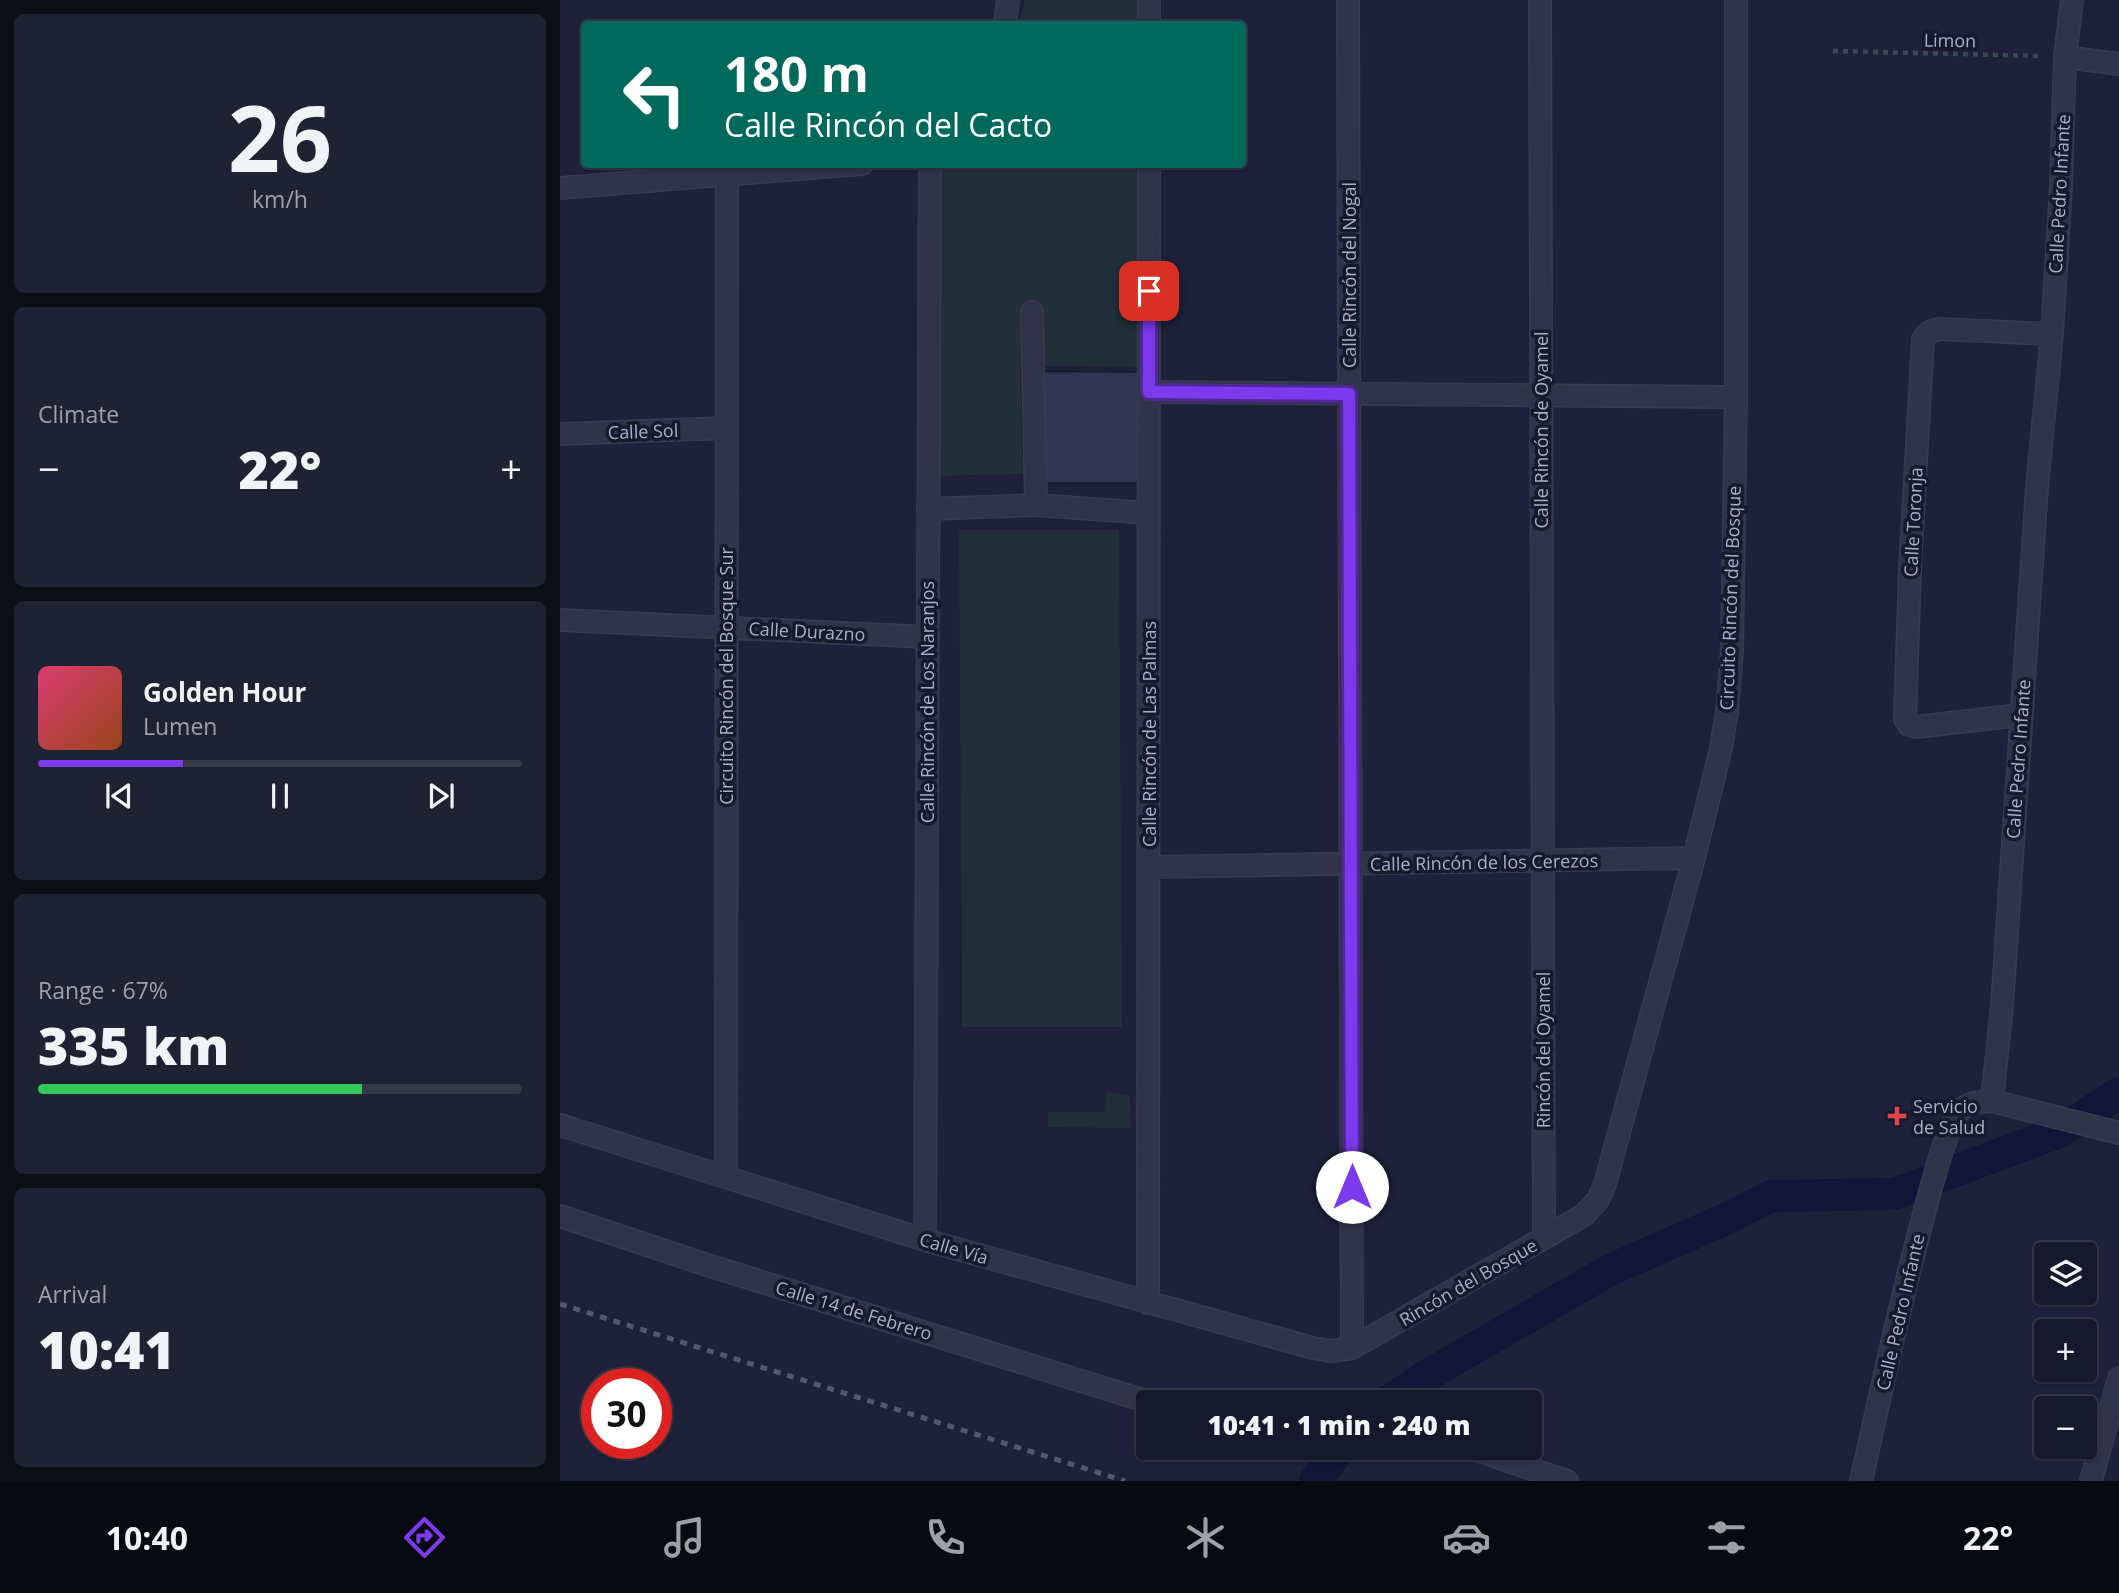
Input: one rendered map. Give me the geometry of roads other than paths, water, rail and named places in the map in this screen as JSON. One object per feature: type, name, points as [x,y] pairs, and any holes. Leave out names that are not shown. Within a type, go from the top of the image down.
[{"type":"street","points":[[1006,21],[1009,0]]},
{"type":"street","points":[[1149,0],[1149,21]]},
{"type":"street","name":"Calle Rincón del Nogal","points":[[1348,0],[1352,1348]]},
{"type":"street","name":"Calle Rincón de Oyamel","points":[[1540,0],[1543,861]]},
{"type":"street","name":"Circuito Rincón del Bosque","points":[[1584,1215],[1598,1200],[1605,1184],[1694,858],[1727,712],[1731,650],[1736,397],[1736,0]]},
{"type":"street","name":"Calle Pedro Infante","points":[[1861,1481],[1916,1241],[1938,1162],[1956,1115],[1972,1102],[1992,1101],[2003,1006],[2037,487],[2052,334],[2065,57],[2071,0]]},
{"type":"street","points":[[2065,57],[2119,64]]},
{"type":"street","points":[[560,188],[813,168]]},
{"type":"street","name":"Calle Rincón de Los Naranjos","points":[[925,1240],[930,168]]},
{"type":"street","name":"Calle Rincón de Las Palmas","points":[[1149,168],[1149,1303]]},
{"type":"street","name":"Circuito Rincón del Bosque Sur","points":[[726,1177],[727,175]]},
{"type":"street","points":[[1032,312],[1036,505]]},
{"type":"street","name":"Calle Toronja","points":[[2021,715],[1916,727],[1909,725],[1905,719],[1910,569],[1923,339],[1929,332],[1939,329],[2052,334]]},
{"type":"street","points":[[1149,392],[1736,397]]},
{"type":"street","name":"Calle Sol","points":[[560,434],[726,428]]},
{"type":"street","points":[[928,509],[1036,505],[1149,513]]},
{"type":"street","name":"Calle Durazno","points":[[560,620],[928,636]]},
{"type":"street","name":"Calle Rincón de los Cerezos","points":[[1149,867],[1694,858]]},
{"type":"street","name":"Rincón del Oyamel","points":[[1543,861],[1544,1238]]},
{"type":"street","points":[[1992,1101],[2113,1131]]},
{"type":"street","name":"Calle Vía","points":[[560,1125],[925,1240],[1313,1348],[1331,1351],[1352,1348]]},
{"type":"street","name":"Rincón del Bosque","points":[[1352,1348],[1584,1215]]},
{"type":"street","name":"Calle 14 de Febrero","points":[[560,1216],[704,1264],[1136,1398]]},
{"type":"street","points":[[2091,1481],[2119,1378]]},
{"type":"street","points":[[1505,1460],[1566,1481]]},
{"type":"waterway","points":[[1406,1390],[1610,1270],[1771,1196],[1894,1194],[2059,1132],[2119,1093]]},
{"type":"waterway","points":[[1315,1481],[1332,1460]]},
{"type":"railway","points":[[560,1304],[1125,1481]]},
{"type":"place","name":"Servicio de Salud","points":[[1897,1116]]}]
